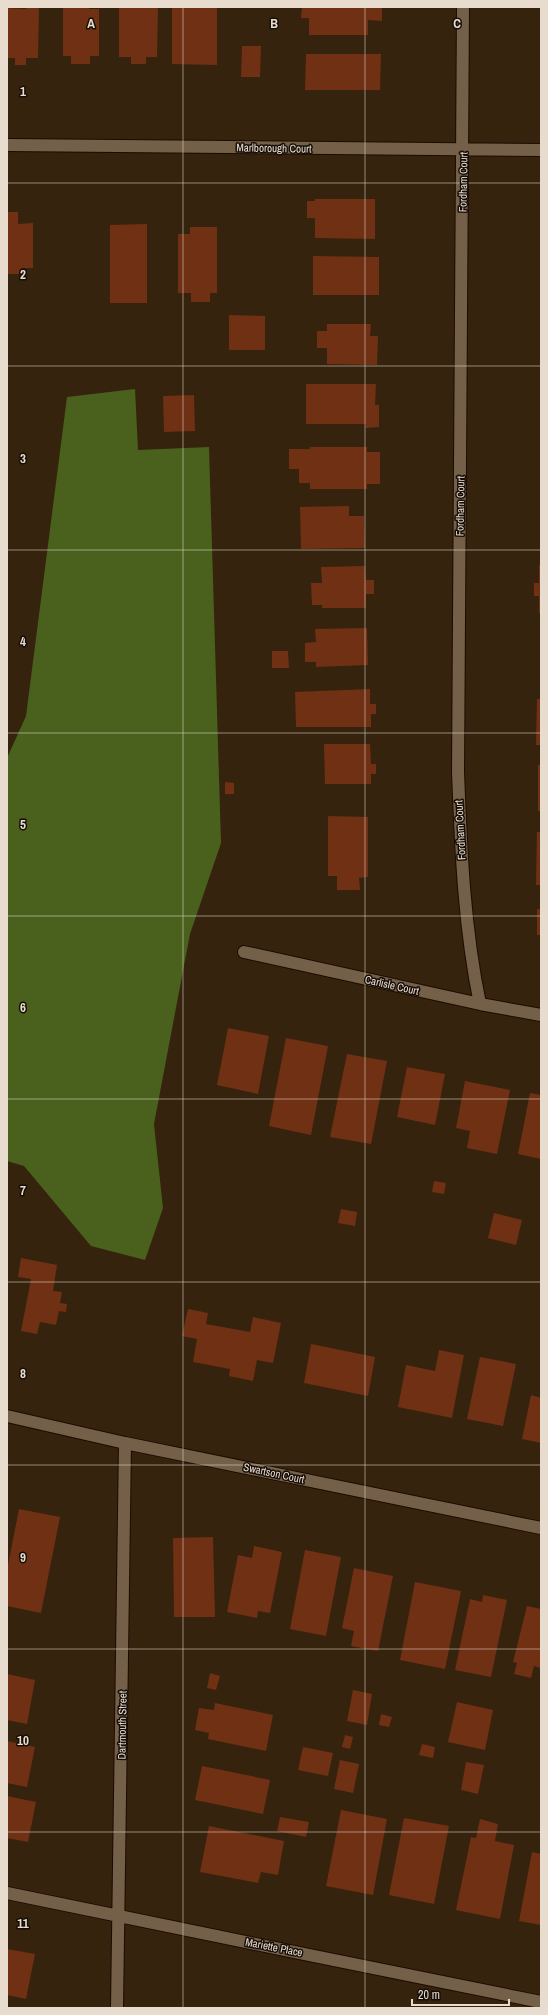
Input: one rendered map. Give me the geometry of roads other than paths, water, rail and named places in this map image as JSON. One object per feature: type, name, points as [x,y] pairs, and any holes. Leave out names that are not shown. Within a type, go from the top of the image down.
[{"type":"street","name":"Fordham Court","points":[[463,7],[464,150],[458,772],[463,888],[472,967],[480,1004]]},
{"type":"street","name":"Marlborough Court","points":[[7,145],[541,150]]},
{"type":"street","name":"Carlisle Court","points":[[244,952],[480,1004],[541,1015]]},
{"type":"street","name":"Swartson Court","points":[[7,1416],[126,1443],[541,1528]]},
{"type":"street","name":"Dartmouth Street","points":[[117,2008],[126,1443]]},
{"type":"street","name":"Mariette Place","points":[[7,1893],[119,1917],[348,1961],[541,2002]]}]
